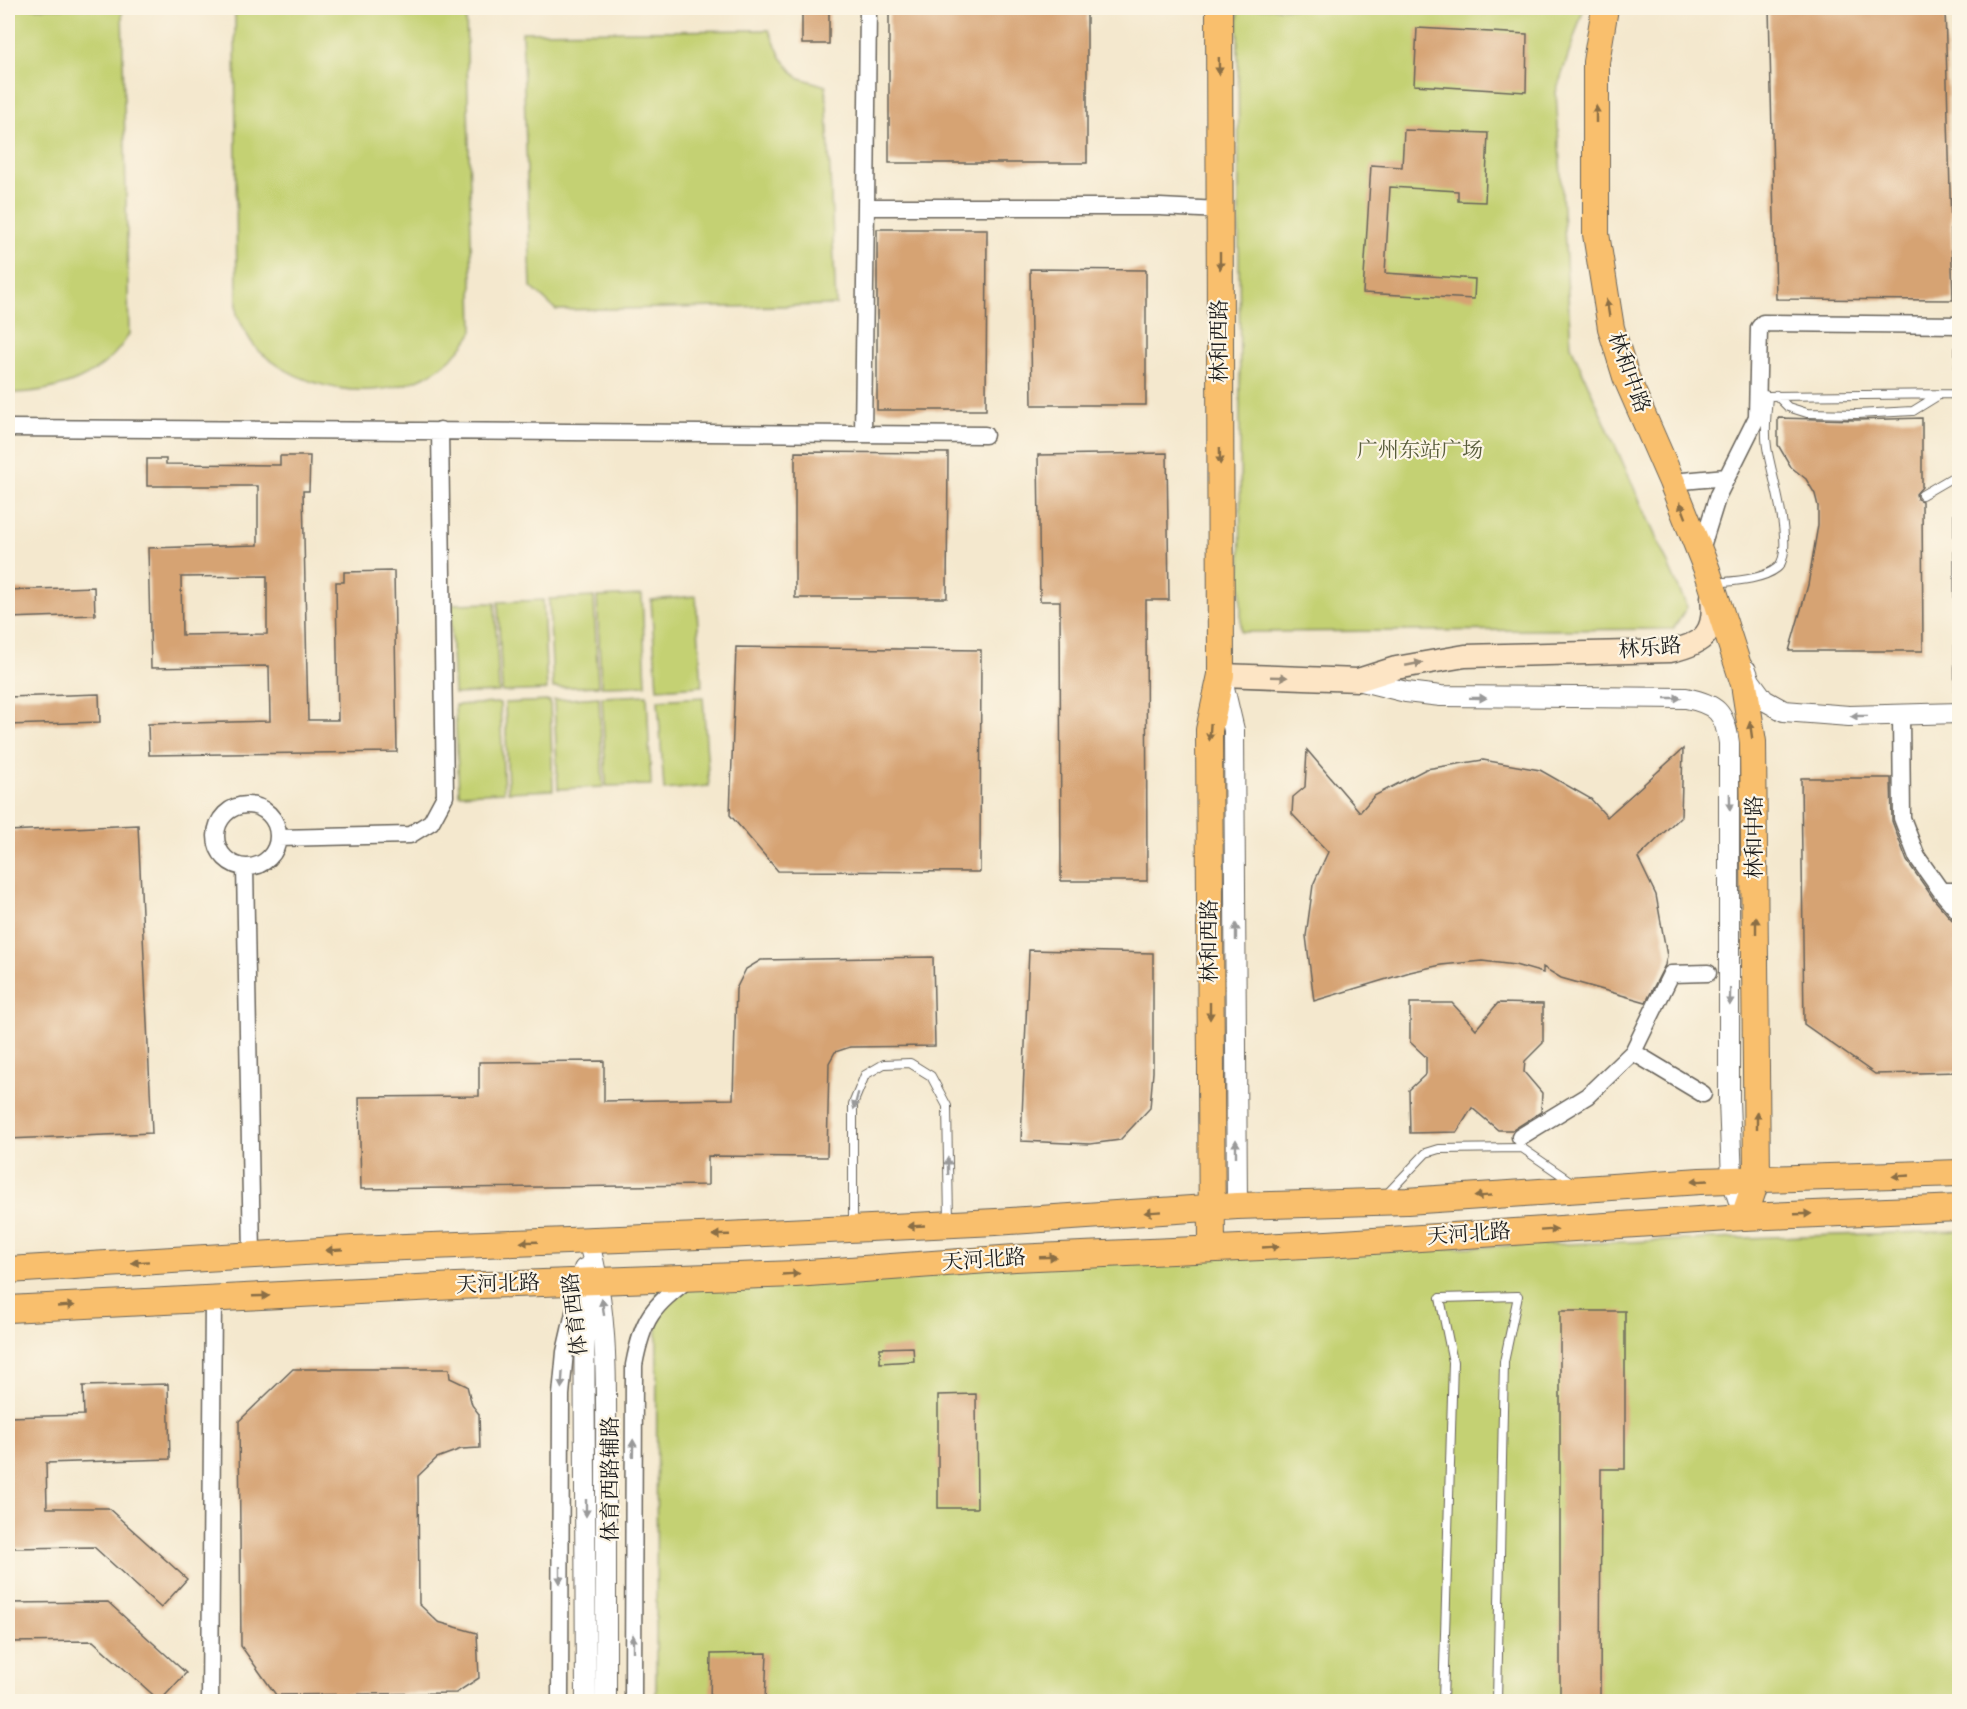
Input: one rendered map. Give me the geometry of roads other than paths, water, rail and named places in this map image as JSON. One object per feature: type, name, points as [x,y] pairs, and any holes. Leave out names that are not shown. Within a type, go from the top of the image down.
[{"type":"main road","name":"林和西路","points":[[1212,1249],[1209,730],[1221,675],[1219,8]]},
{"type":"main road","name":"林和中路","points":[[1605,8],[1596,62],[1596,234],[1611,328],[1623,367],[1700,554],[1744,684],[1755,770],[1744,1217]]},
{"type":"main road","name":"林乐路","points":[[1221,675],[1358,680],[1396,668],[1465,656],[1670,651],[1698,642],[1712,626],[1714,617],[1711,584]]},
{"type":"main road","name":"天河北路","points":[[8,1270],[453,1245],[949,1225],[1237,1206],[1380,1202],[1744,1179],[1959,1173]]},
{"type":"main road","name":"天河北路","points":[[8,1309],[456,1286],[690,1278],[1744,1217],[1959,1208]]},
{"type":"main road","points":[[453,1245],[456,1286]]},
{"type":"street","points":[[863,434],[868,8]]},
{"type":"street","points":[[866,207],[1160,207],[1220,210]]},
{"type":"street","points":[[1700,554],[1726,477],[1767,395],[1759,328],[1763,323],[1959,327]]},
{"type":"street","points":[[8,428],[985,435]]},
{"type":"street","points":[[278,838],[410,835],[431,822],[445,796],[440,430]]},
{"type":"street","points":[[1672,482],[1726,477]]},
{"type":"street","points":[[1711,584],[1750,681],[1764,700],[1784,711],[1806,715],[1959,713]]},
{"type":"street","name":"林和西路","points":[[1221,675],[1234,730],[1237,1206]]},
{"type":"street","name":"林乐路","points":[[1358,680],[1406,692],[1441,696],[1686,698],[1710,705],[1719,712],[1724,720],[1729,743]]},
{"type":"street","points":[[1901,715],[1902,818],[1917,857],[1959,913]]},
{"type":"street","name":"林和中路","points":[[1729,743],[1729,1100],[1744,1179]]},
{"type":"street","points":[[239,806],[261,808],[275,822],[278,838],[275,851],[269,859],[261,864],[245,867],[232,864],[217,848],[216,827],[230,810],[239,806]]},
{"type":"street","points":[[245,867],[252,1255]]},
{"type":"street","points":[[1941,891],[1959,891]]},
{"type":"street","points":[[1520,1137],[1587,1096],[1633,1052],[1671,974],[1708,973]]},
{"type":"street","points":[[1633,1052],[1703,1094]]},
{"type":"street","name":"体育西路","points":[[586,1701],[586,1405],[590,1281],[588,1240]]},
{"type":"street","name":"体育西路辅路","points":[[633,1701],[634,1365],[638,1342],[653,1308],[690,1278]]},
{"type":"street","points":[[560,1701],[561,1395],[565,1352],[590,1281]]},
{"type":"street","name":"体育西路","points":[[590,1281],[604,1318],[606,1701]]},
{"type":"street","points":[[210,1701],[213,1298]]},
{"type":"lane","points":[[1959,327],[1959,713]]},
{"type":"lane","points":[[1767,395],[1807,413],[1857,414],[1913,411],[1940,394]]},
{"type":"lane","points":[[1767,395],[1958,394]]},
{"type":"lane","points":[[1711,584],[1766,573],[1778,568],[1785,557],[1783,528],[1766,445],[1767,395]]},
{"type":"lane","points":[[1922,495],[1958,474]]},
{"type":"lane","points":[[853,1229],[853,1104],[865,1075],[884,1064],[902,1063],[910,1063],[932,1076],[947,1106],[949,1225]]},
{"type":"lane","points":[[1380,1202],[1426,1153],[1439,1149],[1522,1148],[1581,1188]]},
{"type":"lane","points":[[1443,1701],[1453,1362],[1440,1298],[1518,1296],[1504,1362],[1497,1701]]},
{"type":"park label","name":"广州东站广场","points":[[1420,451]]}]
